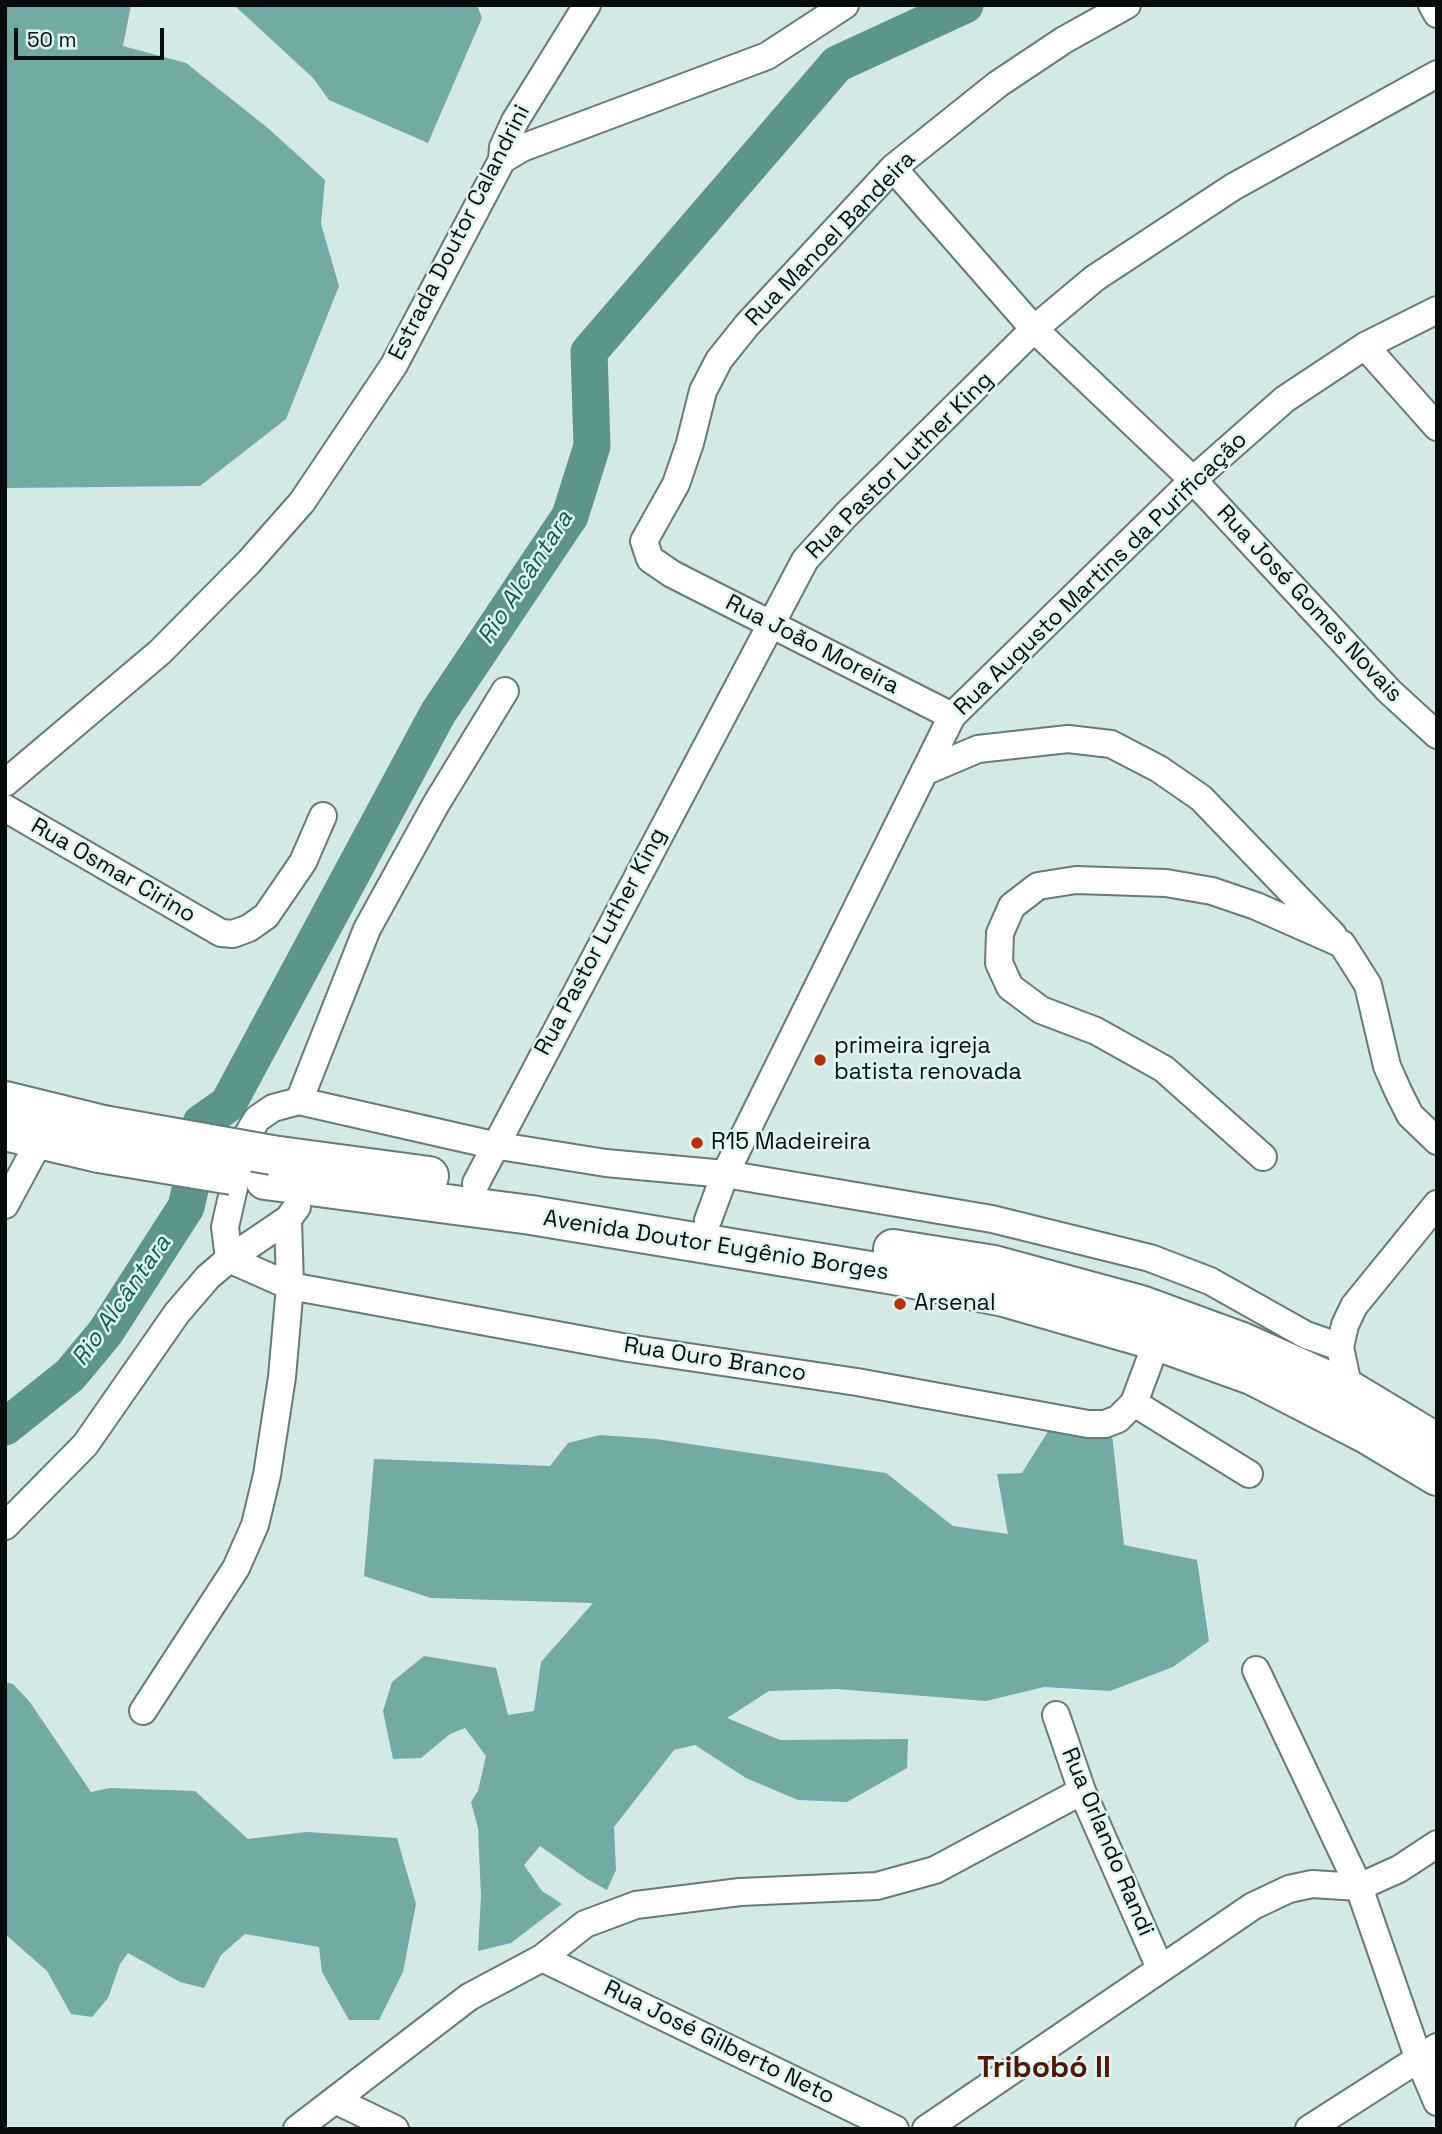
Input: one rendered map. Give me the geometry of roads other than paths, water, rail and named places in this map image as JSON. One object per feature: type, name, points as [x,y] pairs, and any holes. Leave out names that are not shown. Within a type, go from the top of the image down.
[{"type":"highway","name":"Avenida Doutor Eugênio Borges","points":[[5,1101],[101,1139]]},
{"type":"highway","name":"Avenida Doutor Eugênio Borges","points":[[22,1135],[101,1139],[268,1167],[476,1182],[994,1265],[1141,1305],[1242,1342],[1349,1390],[1437,1443]]},
{"type":"highway","name":"Avenida Doutor Eugênio Borges","points":[[268,1167],[311,1188],[531,1215],[894,1275],[1004,1297],[1157,1341],[1254,1376],[1365,1433],[1437,1476]]},
{"type":"street","name":"Estrada Doutor Calandrini","points":[[5,783],[160,652],[249,562],[302,502],[394,365],[502,160],[503,147],[515,121],[587,5]]},
{"type":"street","points":[[502,160],[522,148],[767,56],[845,5]]},
{"type":"street","name":"Rua Manoel Bandeira","points":[[672,574],[650,559],[644,541],[676,484],[703,391],[719,360],[747,325],[893,168],[998,84],[1064,40],[1127,5]]},
{"type":"street","points":[[1432,5],[1437,14]]},
{"type":"street","name":"Rua Pastor Luther King","points":[[476,1182],[493,1145],[805,560],[846,514],[1034,330],[1095,278],[1233,187],[1437,74]]},
{"type":"street","name":"Rua José Gomes Novais","points":[[893,168],[1034,330],[1193,480],[1389,691],[1437,735]]},
{"type":"street","name":"Rua Augusto Martins da Purificação","points":[[708,1220],[725,1174],[811,996],[880,867],[952,716],[1193,480],[1285,399],[1365,346],[1437,310]]},
{"type":"street","points":[[1365,346],[1437,427]]},
{"type":"street","name":"Rua João Moreira","points":[[672,574],[952,716]]},
{"type":"street","points":[[299,1101],[367,929],[436,804],[505,691]]},
{"type":"street","points":[[924,772],[978,749],[1068,739],[1111,744],[1159,769],[1201,798],[1342,944],[1368,985],[1383,1037],[1387,1066],[1398,1091],[1410,1115],[1437,1142]]},
{"type":"street","name":"Rua Osmar Cirino","points":[[5,808],[222,933],[233,934],[249,928],[266,916],[303,862],[323,816]]},
{"type":"street","points":[[1263,1157],[1164,1069],[1096,1031],[1041,1010],[1010,987],[999,963],[1000,933],[1012,906],[1038,886],[1076,880],[1129,880],[1212,891],[1256,906],[1342,944]]},
{"type":"street","points":[[229,1259],[225,1227],[245,1139],[257,1119],[265,1113],[299,1101],[493,1145],[606,1163],[725,1174],[992,1219],[1150,1258],[1210,1281],[1306,1335],[1340,1347]]},
{"type":"street","points":[[5,1205],[22,1135]]},
{"type":"street","points":[[5,1526],[85,1444],[177,1313],[208,1277],[229,1259],[289,1219],[311,1188]]},
{"type":"street","points":[[1349,1390],[1340,1347],[1345,1325],[1354,1306],[1437,1204]]},
{"type":"street","points":[[143,1711],[236,1568],[256,1525],[267,1475],[280,1389],[290,1286],[289,1219]]},
{"type":"street","points":[[992,1219],[994,1265]]},
{"type":"street","name":"Rua Ouro Branco","points":[[229,1259],[290,1286],[628,1348],[856,1382],[1088,1424],[1105,1424],[1118,1419],[1134,1403]]},
{"type":"street","points":[[1157,1341],[1134,1403],[1250,1474]]},
{"type":"street","points":[[1256,1670],[1359,1887],[1427,2052],[1437,2102]]},
{"type":"street","name":"Rua Orlando Randi","points":[[1056,1715],[1082,1791],[1160,1968]]},
{"type":"street","points":[[297,2129],[337,2101],[469,1997],[542,1958],[585,1923],[636,1905],[740,1892],[877,1886],[935,1870],[1082,1791]]},
{"type":"street","points":[[926,2129],[1253,1906],[1289,1889],[1312,1884],[1359,1887],[1399,1869],[1437,1844]]},
{"type":"street","name":"Rua José Gilberto Neto","points":[[542,1958],[895,2129]]},
{"type":"street","points":[[1309,2129],[1427,2052]]},
{"type":"street","points":[[337,2101],[395,2129]]},
{"type":"waterway","name":"Rio Alcântara","points":[[201,1123],[228,1104],[438,713],[570,516],[592,446],[589,352],[837,64],[965,5]]},
{"type":"waterway","name":"Rio Alcântara","points":[[5,1427],[70,1375],[105,1333],[186,1207],[190,1190]]},
{"type":"place","name":"primeira igreja batista renovada","points":[[820,1060]]},
{"type":"place","name":"R15 Madeireira","points":[[697,1143]]},
{"type":"place","name":"Arsenal","points":[[900,1304]]},
{"type":"district","name":"Tribobó II","points":[[1044,2069]]}]
